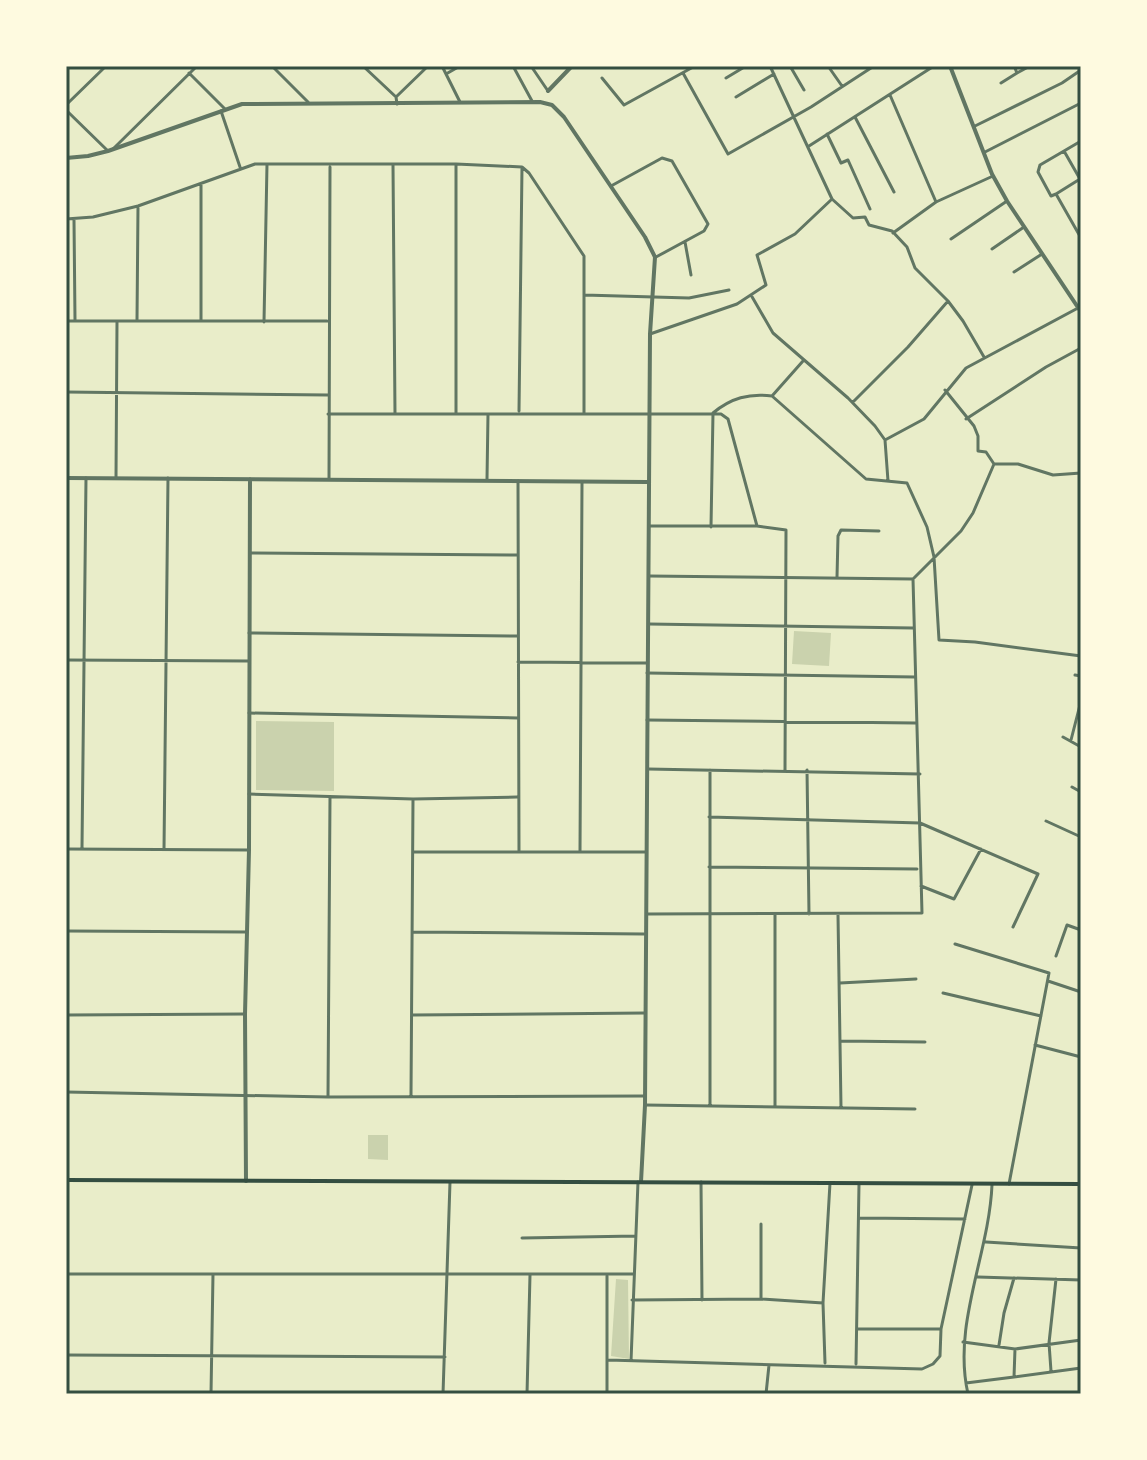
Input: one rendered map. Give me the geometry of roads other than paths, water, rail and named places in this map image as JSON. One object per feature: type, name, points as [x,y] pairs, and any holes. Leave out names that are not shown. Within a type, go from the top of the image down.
[{"type":"main road","points":[[66,1180],[1081,1184]]},
{"type":"street","points":[[106,66],[66,108],[110,150]]},
{"type":"street","points":[[110,150],[197,66]]},
{"type":"street","points":[[272,66],[308,102]]},
{"type":"street","points":[[363,66],[396,97],[397,104]]},
{"type":"street","points":[[396,97],[428,66]]},
{"type":"street","points":[[442,66],[461,104]]},
{"type":"street","points":[[446,74],[460,66]]},
{"type":"street","points":[[513,66],[533,103]]},
{"type":"street","points":[[531,66],[548,91],[572,66]]},
{"type":"street","points":[[726,78],[746,66]]},
{"type":"street","points":[[770,66],[832,199],[853,218],[865,217],[869,225],[893,233],[907,247],[915,268],[948,301],[984,357]]},
{"type":"street","points":[[790,66],[804,90]]},
{"type":"street","points":[[828,66],[842,87]]},
{"type":"street","points":[[864,66],[867,71]]},
{"type":"street","points":[[683,73],[728,154],[795,117],[874,66]]},
{"type":"street","points":[[808,146],[934,66]]},
{"type":"street","points":[[885,440],[924,419],[966,368],[1080,310],[993,176],[950,66]]},
{"type":"street","points":[[1014,66],[1017,73]]},
{"type":"street","points":[[1001,83],[1030,66]]},
{"type":"street","points":[[602,78],[624,105],[691,67]]},
{"type":"street","points":[[973,127],[1062,83],[1081,70]]},
{"type":"street","points":[[189,73],[223,110],[241,168]]},
{"type":"street","points":[[736,97],[774,74]]},
{"type":"street","points":[[890,95],[936,202]]},
{"type":"street","points":[[66,158],[110,150],[223,110],[254,103],[540,102],[552,105],[564,117],[655,257],[650,334],[648,482],[645,1105],[631,1361]]},
{"type":"street","points":[[983,153],[1081,103]]},
{"type":"street","points":[[855,117],[894,192]]},
{"type":"street","points":[[827,134],[841,163],[848,160],[870,209]]},
{"type":"street","points":[[1064,151],[1080,179],[1051,196],[1038,172],[1040,165],[1081,141]]},
{"type":"street","points":[[611,186],[662,158],[669,158],[707,220],[704,231],[655,257]]},
{"type":"street","points":[[264,322],[267,164]]},
{"type":"street","points":[[66,219],[74,220],[138,206],[241,168],[267,164],[522,167],[584,256],[584,414]]},
{"type":"street","points":[[456,164],[456,414]]},
{"type":"street","points":[[393,165],[395,414]]},
{"type":"street","points":[[329,479],[327,321],[330,166]]},
{"type":"street","points":[[519,413],[522,167]]},
{"type":"street","points":[[1075,172],[1081,169]]},
{"type":"street","points":[[893,233],[936,202],[993,176]]},
{"type":"street","points":[[201,184],[201,321]]},
{"type":"street","points":[[1056,194],[1081,238]]},
{"type":"street","points":[[650,334],[737,304],[766,285],[757,255],[795,234],[832,199]]},
{"type":"street","points":[[951,239],[1007,201]]},
{"type":"street","points":[[137,321],[138,206]]},
{"type":"street","points":[[74,220],[75,321]]},
{"type":"street","points":[[992,249],[1024,227]]},
{"type":"street","points":[[685,242],[691,275]]},
{"type":"street","points":[[1014,272],[1042,254]]},
{"type":"street","points":[[584,295],[689,298],[729,290]]},
{"type":"street","points":[[751,295],[773,333],[852,403],[885,440],[888,481]]},
{"type":"street","points":[[852,403],[948,301]]},
{"type":"street","points":[[66,321],[327,321]]},
{"type":"street","points":[[116,477],[117,322]]},
{"type":"street","points":[[966,419],[1081,348]]},
{"type":"street","points":[[772,396],[803,361]]},
{"type":"street","points":[[945,390],[974,426],[978,451],[986,452],[994,464]]},
{"type":"street","points":[[66,392],[328,395]]},
{"type":"street","points":[[711,527],[713,413],[725,403],[739,398],[758,394],[772,396],[866,479],[907,483],[927,527],[934,557],[939,640],[1081,656]]},
{"type":"street","points":[[328,414],[721,414],[728,419],[757,526]]},
{"type":"street","points":[[487,479],[488,414]]},
{"type":"street","points":[[994,464],[1018,464],[1053,475],[1081,473]]},
{"type":"street","points":[[646,914],[922,913],[913,579],[961,531],[973,513],[994,464]]},
{"type":"street","points":[[66,478],[648,482]]},
{"type":"street","points":[[82,848],[86,478]]},
{"type":"street","points":[[164,850],[168,478]]},
{"type":"street","points":[[246,1181],[250,479]]},
{"type":"street","points":[[518,481],[519,851]]},
{"type":"street","points":[[580,851],[582,482]]},
{"type":"street","points":[[649,526],[757,526],[786,530],[785,770]]},
{"type":"street","points":[[837,577],[838,536],[841,530],[879,531]]},
{"type":"street","points":[[249,553],[518,555]]},
{"type":"street","points":[[648,576],[913,579]]},
{"type":"street","points":[[648,624],[913,628]]},
{"type":"street","points":[[249,633],[518,636]]},
{"type":"street","points":[[66,660],[248,661]]},
{"type":"street","points":[[518,662],[647,663]]},
{"type":"street","points":[[647,673],[915,677]]},
{"type":"street","points":[[1075,675],[1081,676]]},
{"type":"street","points":[[1071,740],[1081,701]]},
{"type":"street","points":[[249,713],[518,718]]},
{"type":"street","points":[[647,720],[917,723]]},
{"type":"street","points":[[1063,737],[1081,747]]},
{"type":"street","points":[[648,769],[920,774]]},
{"type":"street","points":[[710,770],[710,1105]]},
{"type":"street","points":[[807,770],[809,914]]},
{"type":"street","points":[[1072,787],[1081,792]]},
{"type":"street","points":[[249,794],[413,799],[517,797]]},
{"type":"street","points":[[328,1097],[330,797]]},
{"type":"street","points":[[411,1096],[413,799]]},
{"type":"street","points":[[709,817],[920,823],[1038,874],[1013,927]]},
{"type":"street","points":[[1046,821],[1081,837]]},
{"type":"street","points":[[66,849],[249,850]]},
{"type":"street","points":[[921,886],[954,899],[981,849]]},
{"type":"street","points":[[413,852],[647,852]]},
{"type":"street","points":[[709,867],[919,869]]},
{"type":"street","points":[[775,914],[775,1107]]},
{"type":"street","points":[[838,915],[842,1108]]},
{"type":"street","points":[[1056,956],[1067,925],[1081,930]]},
{"type":"street","points":[[66,931],[246,932]]},
{"type":"street","points":[[412,932],[645,934]]},
{"type":"street","points":[[955,944],[1049,973],[1009,1184]]},
{"type":"street","points":[[839,983],[916,979]]},
{"type":"street","points":[[1048,981],[1081,992]]},
{"type":"street","points":[[943,993],[1041,1016]]},
{"type":"street","points":[[412,1015],[645,1013]]},
{"type":"street","points":[[66,1015],[245,1014]]},
{"type":"street","points":[[840,1041],[925,1042]]},
{"type":"street","points":[[1035,1045],[1081,1057]]},
{"type":"street","points":[[66,1092],[328,1097],[644,1096]]},
{"type":"street","points":[[645,1105],[915,1109]]},
{"type":"street","points":[[443,1394],[450,1181]]},
{"type":"street","points":[[701,1182],[702,1300]]},
{"type":"street","points":[[825,1365],[823,1303],[830,1183]]},
{"type":"street","points":[[856,1366],[859,1184]]},
{"type":"street","points":[[968,1394],[963,1342],[986,1242],[992,1184]]},
{"type":"street","points":[[608,1360],[922,1369],[933,1364],[940,1356],[941,1329],[972,1185]]},
{"type":"street","points":[[859,1218],[965,1219]]},
{"type":"street","points":[[761,1224],[761,1299]]},
{"type":"street","points":[[522,1238],[636,1236]]},
{"type":"street","points":[[986,1242],[1081,1248]]},
{"type":"street","points":[[66,1274],[634,1274]]},
{"type":"street","points":[[211,1394],[213,1274]]},
{"type":"street","points":[[527,1394],[530,1275]]},
{"type":"street","points":[[607,1276],[607,1394]]},
{"type":"street","points":[[978,1277],[1081,1280]]},
{"type":"street","points":[[999,1345],[1014,1278]]},
{"type":"street","points":[[1051,1371],[1049,1343],[1056,1279]]},
{"type":"street","points":[[632,1300],[761,1299],[823,1303]]},
{"type":"street","points":[[858,1329],[941,1329]]},
{"type":"street","points":[[963,1342],[1015,1349],[1081,1340]]},
{"type":"street","points":[[1014,1377],[1015,1349]]},
{"type":"street","points":[[66,1355],[445,1357]]},
{"type":"street","points":[[766,1394],[769,1365]]},
{"type":"street","points":[[966,1383],[1081,1368]]}]
